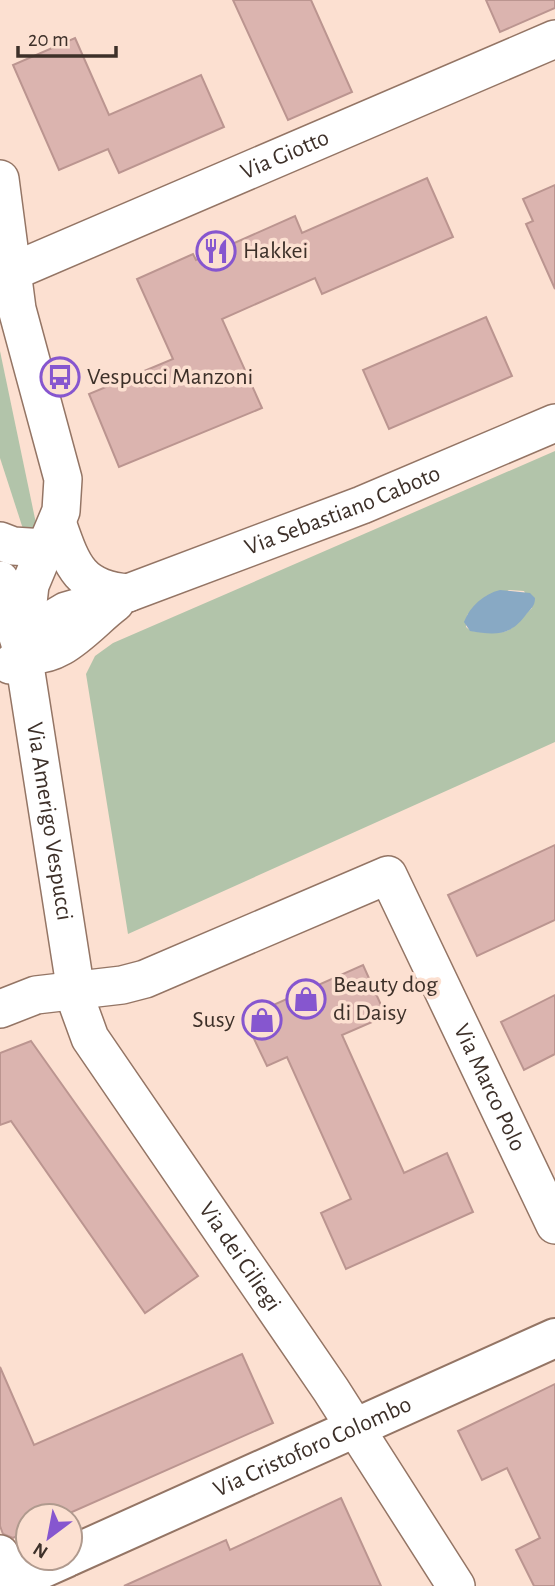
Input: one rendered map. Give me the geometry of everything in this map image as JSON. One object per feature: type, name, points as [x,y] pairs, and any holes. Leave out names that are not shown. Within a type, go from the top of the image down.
[{"type":"street","name":"Via Giotto","points":[[6,274],[555,39]]},
{"type":"street","name":"Via Amerigo Vespucci","points":[[0,179],[6,274],[63,479],[63,500],[26,601],[11,662]]},
{"type":"street","name":"Via Sebastiano Caboto","points":[[11,662],[35,631],[54,617],[77,606],[128,593],[362,505],[555,423]]},
{"type":"street","points":[[0,541],[13,546],[51,535],[90,584],[105,591],[128,593]]},
{"type":"street","name":"Via Amerigo Vespucci","points":[[0,580],[11,662],[76,990]]},
{"type":"street","name":"Via Marco Polo","points":[[76,990],[122,985],[145,979],[388,875],[555,1225]]},
{"type":"street","points":[[0,1009],[36,995],[76,990]]},
{"type":"street","name":"Via dei Ciliegi","points":[[76,990],[83,1023],[97,1053],[357,1429],[456,1586]]},
{"type":"street","name":"Via Cristoforo Colombo","points":[[84,1550],[555,1338]]},
{"type":"green space","points":[[0,351],[38,533],[24,532],[0,458]]},
{"type":"green space","points":[[555,451],[555,742],[128,934],[86,674],[95,656],[113,643]],"holes":[[[509,590],[524,591],[532,608],[511,629],[492,633],[473,631],[466,627],[467,615]]]},
{"type":"water","points":[[500,590],[530,593],[535,598],[534,604],[519,623],[507,631],[493,634],[470,631],[464,622],[470,611],[483,598]]},
{"type":"building","points":[[233,0],[311,0],[352,92],[288,120]]},
{"type":"building","points":[[486,0],[555,0],[555,8],[500,32]]},
{"type":"building","points":[[75,38],[109,115],[201,75],[224,127],[119,173],[108,149],[59,170],[13,65]]},
{"type":"building","points":[[427,178],[453,237],[322,294],[315,278],[222,319],[262,408],[119,467],[89,394],[173,359],[137,279],[193,254],[196,260],[295,216],[302,233]]},
{"type":"building","points":[[555,185],[555,289],[526,224],[533,221],[523,199]]},
{"type":"building","points":[[486,317],[512,376],[389,429],[363,370]]},
{"type":"building","points":[[555,845],[555,920],[477,956],[448,895]]},
{"type":"building","points":[[363,965],[386,1016],[342,1035],[404,1173],[447,1153],[473,1212],[346,1269],[321,1213],[351,1199],[287,1057],[267,1066],[244,1018]]},
{"type":"building","points":[[555,995],[555,1054],[524,1070],[501,1022]]},
{"type":"building","points":[[31,1041],[198,1276],[145,1313],[11,1121],[0,1125],[0,1053]]},
{"type":"building","points":[[242,1354],[273,1423],[84,1507],[84,1502],[14,1502],[13,1538],[3,1534],[0,1526],[0,1367],[34,1445]]},
{"type":"building","points":[[555,1384],[555,1586],[534,1586],[516,1550],[540,1538],[507,1468],[482,1480],[458,1431]]},
{"type":"building","points":[[341,1498],[381,1586],[124,1586],[226,1540],[230,1550]]},
{"type":"place","name":"Hakkei","points":[[216,251]]},
{"type":"place","name":"Vespucci Manzoni","points":[[60,377]]},
{"type":"place","name":"Beauty dog di Daisy","points":[[306,999]]},
{"type":"place","name":"Susy","points":[[262,1020]]}]
